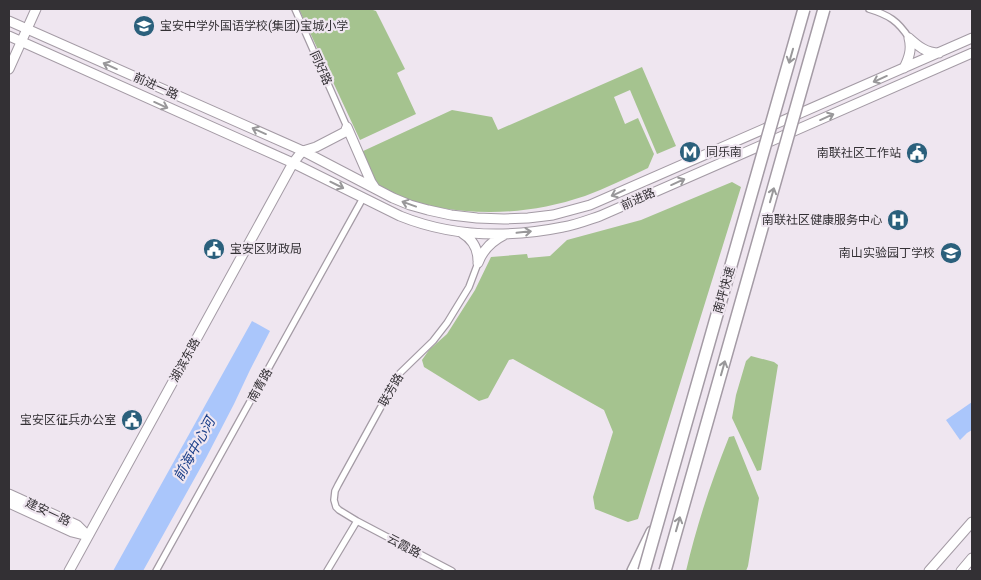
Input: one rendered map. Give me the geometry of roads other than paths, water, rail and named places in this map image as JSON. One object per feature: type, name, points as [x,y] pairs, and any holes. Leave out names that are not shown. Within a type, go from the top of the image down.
[{"type":"highway","name":"南坪快速","points":[[644,571],[804,9]]},
{"type":"highway","name":"南坪快速","points":[[665,571],[824,9]]},
{"type":"highway","points":[[634,571],[660,515]]},
{"type":"main road","points":[[9,69],[36,9]]},
{"type":"main road","name":"前进一路","points":[[9,21],[304,151]]},
{"type":"main road","name":"前进一路","points":[[9,36],[293,164]]},
{"type":"main road","points":[[908,38],[920,47],[933,53],[939,52]]},
{"type":"main road","points":[[904,68],[910,51],[908,38]]},
{"type":"main road","name":"前进路","points":[[304,151],[410,206],[476,218],[528,218],[553,215],[590,205],[972,39]]},
{"type":"main road","name":"前进路","points":[[293,164],[400,216],[421,224],[459,232],[507,234],[541,231],[565,227],[600,216],[972,53]]},
{"type":"main road","points":[[304,151],[345,132],[347,127]]},
{"type":"main road","points":[[347,127],[371,182],[377,190]]},
{"type":"main road","name":"湖滨东路","points":[[69,571],[293,164],[304,151]]},
{"type":"main road","points":[[421,224],[426,223],[430,219],[430,215],[426,210]]},
{"type":"main road","points":[[445,230],[440,227],[439,220],[442,216],[448,214]]},
{"type":"main road","points":[[459,232],[474,244],[478,263]]},
{"type":"main road","points":[[478,263],[487,246],[492,241],[507,234]]},
{"type":"main road","name":"建安一路","points":[[9,494],[78,525],[88,536]]},
{"type":"main road","name":"建安一路","points":[[9,503],[72,532],[88,536]]},
{"type":"main road","points":[[929,571],[972,522]]},
{"type":"main road","points":[[960,571],[972,558]]},
{"type":"street","name":"同好路","points":[[295,9],[347,127]]},
{"type":"street","points":[[869,9],[891,17],[898,22],[908,38]]},
{"type":"street","points":[[648,571],[753,195]]},
{"type":"street","name":"南青路","points":[[156,571],[363,198]]},
{"type":"street","name":"联芳路","points":[[357,521],[336,507],[334,500],[335,491],[399,374],[433,341],[447,323],[469,287],[478,263]]},
{"type":"street","points":[[327,571],[357,521]]},
{"type":"street","name":"云霞路","points":[[357,521],[452,571]]},
{"type":"water","name":"前海中心河","points":[[252,321],[270,331],[206,458],[143,571],[113,571]]},
{"type":"water","points":[[972,402],[972,430],[960,440],[946,420]]},
{"type":"place","name":"宝安中学外国语学校(集团)宝城小学","points":[[144,26]]},
{"type":"place","name":"同乐南","points":[[690,152]]},
{"type":"place","name":"南联社区工作站","points":[[917,153]]},
{"type":"place","name":"南联社区健康服务中心","points":[[898,220]]},
{"type":"place","name":"宝安区财政局","points":[[214,249]]},
{"type":"place","name":"南山实验园丁学校","points":[[951,253]]},
{"type":"place","name":"宝安区征兵办公室","points":[[132,420]]}]
